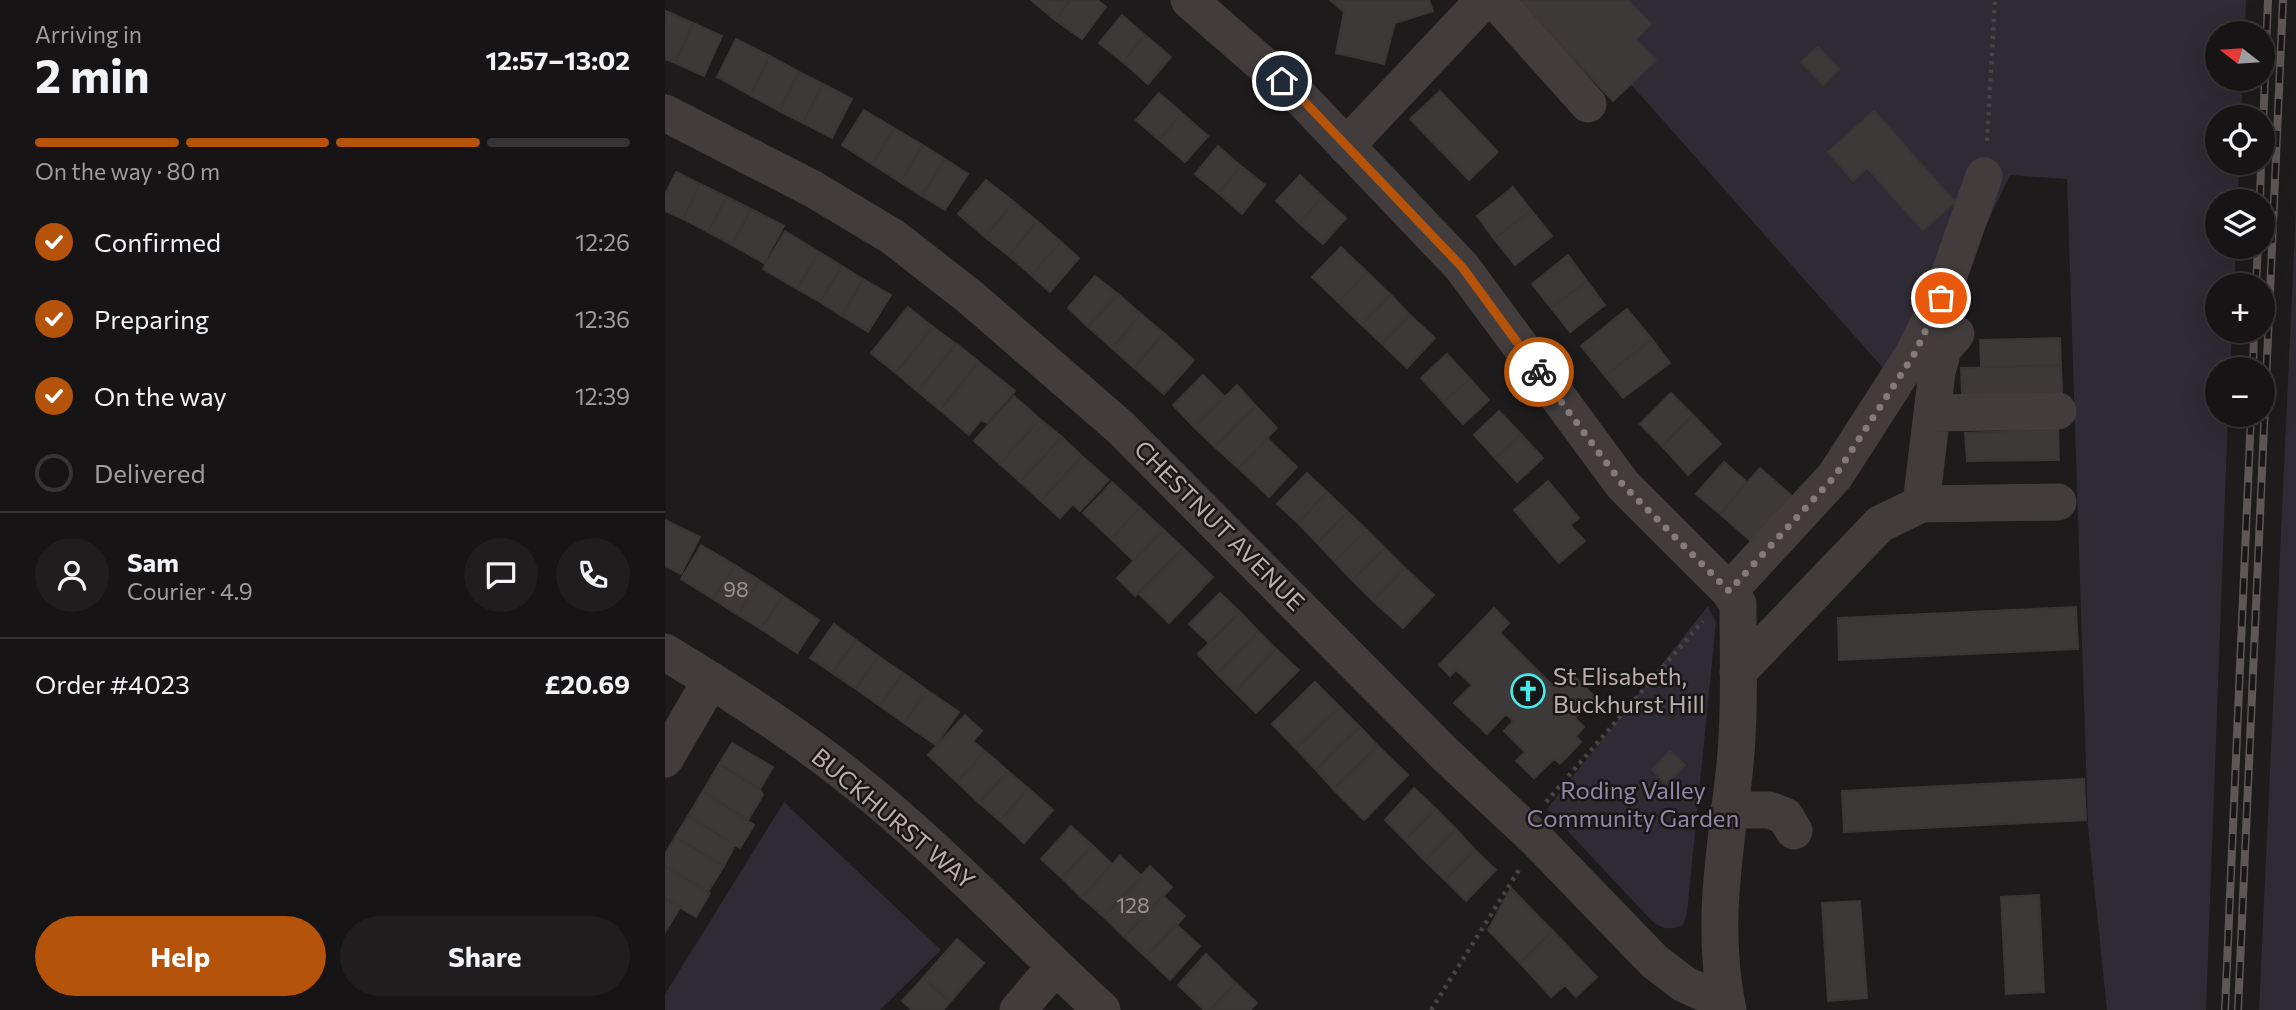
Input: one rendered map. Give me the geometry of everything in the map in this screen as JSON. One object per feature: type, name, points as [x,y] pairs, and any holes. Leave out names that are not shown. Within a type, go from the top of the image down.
[{"type":"street","points":[[1189,0],[1300,97],[1462,267],[1623,485],[1729,591],[1738,604],[1735,762],[1718,929],[1726,1001]]},
{"type":"street","points":[[1346,146],[1484,0]]},
{"type":"street","points":[[1495,0],[1588,104]]},
{"type":"street","name":"CHESTNUT AVENUE","points":[[665,113],[836,203],[893,237],[970,296],[1120,427],[1446,755],[1537,840],[1654,961],[1684,984],[1726,1001]]},
{"type":"street","points":[[1729,591],[1835,476],[1915,353],[1941,298],[1985,176]]},
{"type":"street","points":[[1920,504],[1937,372],[1943,349],[1956,334]]},
{"type":"street","points":[[1932,413],[2058,411]]},
{"type":"street","points":[[1738,671],[1880,524],[1920,504],[2058,502]]},
{"type":"street","name":"BUCKHURST WAY","points":[[665,652],[773,720],[848,775],[961,873],[1102,1010]]},
{"type":"street","points":[[665,759],[711,680]]},
{"type":"street","points":[[1729,810],[1769,810],[1785,816],[1794,831]]},
{"type":"street","points":[[1018,1010],[1055,967]]},
{"type":"path","points":[[1985,176],[1995,0]]},
{"type":"path","points":[[1431,1010],[1537,840],[1539,809],[1729,591]]},
{"type":"green space","points":[[1556,0],[2246,0],[2245,21],[2205,21],[2205,91],[2242,91],[2242,105],[2205,105],[2205,175],[2239,175],[2238,189],[2205,189],[2205,259],[2235,259],[2235,273],[2205,273],[2205,343],[2231,343],[2231,357],[2205,357],[2205,427],[2228,427],[2206,1010],[2107,1010],[2088,827],[2067,179],[2010,175],[1906,394]]},
{"type":"green space","points":[[2296,207],[2296,1010],[2259,1010]]},
{"type":"green space","name":"Roding Valley Community Garden","points":[[1708,606],[1716,622],[1687,913],[1683,925],[1667,928],[1652,921],[1547,809]]},
{"type":"green space","points":[[784,802],[941,950],[880,1010],[665,1010],[665,994]]},
{"type":"building","points":[[1031,0],[1070,0],[1055,20]]},
{"type":"building","points":[[1070,0],[1097,0],[1106,7],[1082,39],[1055,20]]},
{"type":"building","points":[[1330,0],[1429,0],[1433,11],[1395,23],[1384,64],[1336,53],[1344,12]]},
{"type":"building","points":[[1518,0],[1628,0],[1651,24],[1636,39],[1656,60],[1613,101]]},
{"type":"building","points":[[666,11],[693,23],[675,63],[665,59]]},
{"type":"building","points":[[1122,15],[1145,35],[1123,62],[1099,43]]},
{"type":"building","points":[[693,23],[722,36],[704,76],[675,63]]},
{"type":"building","points":[[1145,35],[1171,57],[1148,84],[1123,62]]},
{"type":"building","points":[[736,39],[770,56],[750,95],[717,77]]},
{"type":"building","points":[[1818,47],[1839,69],[1823,85],[1801,62]]},
{"type":"building","points":[[770,56],[799,72],[779,111],[750,95]]},
{"type":"building","points":[[799,72],[823,84],[803,123],[779,111]]},
{"type":"building","points":[[823,84],[852,99],[832,138],[803,123]]},
{"type":"building","points":[[1440,91],[1498,152],[1469,180],[1410,119]]},
{"type":"building","points":[[1159,93],[1182,113],[1159,140],[1136,120]]},
{"type":"building","points":[[864,110],[894,128],[872,164],[842,145]]},
{"type":"building","points":[[1874,111],[1955,202],[1923,230],[1867,168],[1853,181],[1828,152]]},
{"type":"building","points":[[1182,113],[1208,136],[1185,162],[1159,140]]},
{"type":"building","points":[[894,128],[923,145],[900,182],[872,164]]},
{"type":"building","points":[[923,145],[945,159],[922,196],[900,182]]},
{"type":"building","points":[[1218,146],[1241,166],[1218,193],[1195,174]]},
{"type":"building","points":[[945,159],[968,174],[945,210],[922,196]]},
{"type":"building","points":[[1241,166],[1265,185],[1242,214],[1218,193]]},
{"type":"building","points":[[676,172],[700,184],[683,219],[665,211],[665,195]]},
{"type":"building","points":[[1300,175],[1323,197],[1299,223],[1276,201]]},
{"type":"building","points":[[986,180],[1014,202],[985,237],[958,214]]},
{"type":"building","points":[[700,184],[727,197],[708,232],[683,219]]},
{"type":"building","points":[[1513,187],[1531,210],[1494,239],[1477,216]]},
{"type":"building","points":[[727,197],[751,209],[732,245],[708,232]]},
{"type":"building","points":[[1323,197],[1346,218],[1323,244],[1299,223]]},
{"type":"building","points":[[1014,202],[1037,221],[1009,256],[985,237]]},
{"type":"building","points":[[751,209],[784,226],[764,263],[732,245]]},
{"type":"building","points":[[1531,210],[1552,236],[1515,265],[1494,239]]},
{"type":"building","points":[[1037,221],[1061,242],[1031,275],[1009,256]]},
{"type":"building","points":[[785,231],[819,252],[797,289],[763,269]]},
{"type":"building","points":[[1061,242],[1079,258],[1050,292],[1031,275]]},
{"type":"building","points":[[1341,247],[1367,272],[1338,302],[1312,277]]},
{"type":"building","points":[[819,252],[842,266],[820,302],[797,289]]},
{"type":"building","points":[[1568,255],[1587,281],[1551,308],[1532,284]]},
{"type":"building","points":[[842,266],[863,279],[842,316],[820,302]]},
{"type":"building","points":[[1367,272],[1391,295],[1362,325],[1338,302]]},
{"type":"building","points":[[1095,276],[1118,294],[1088,327],[1068,308]]},
{"type":"building","points":[[863,279],[891,295],[868,332],[842,316]]},
{"type":"building","points":[[1587,281],[1605,305],[1570,332],[1551,308]]},
{"type":"building","points":[[1118,294],[1141,314],[1112,348],[1088,327]]},
{"type":"building","points":[[1391,295],[1410,315],[1382,344],[1362,325]]},
{"type":"building","points":[[908,307],[933,327],[896,373],[871,353]]},
{"type":"building","points":[[1627,309],[1652,339],[1605,376],[1581,346]]},
{"type":"building","points":[[1141,314],[1164,333],[1134,368],[1112,348]]},
{"type":"building","points":[[1410,315],[1435,338],[1407,368],[1382,344]]},
{"type":"building","points":[[933,327],[956,344],[917,391],[896,373]]},
{"type":"building","points":[[1164,333],[1194,360],[1164,394],[1134,368]]},
{"type":"building","points":[[2060,338],[2061,365],[1981,367],[1980,340]]},
{"type":"building","points":[[1652,339],[1670,363],[1623,398],[1605,376]]},
{"type":"building","points":[[957,344],[979,362],[940,410],[917,391]]},
{"type":"building","points":[[1447,354],[1470,379],[1443,402],[1421,378]]},
{"type":"building","points":[[979,362],[1015,391],[987,423],[981,420],[969,435],[940,410]]},
{"type":"building","points":[[2061,365],[2062,393],[1962,396],[1961,368]]},
{"type":"building","points":[[1203,375],[1225,397],[1194,427],[1173,405]]},
{"type":"building","points":[[1470,379],[1489,400],[1463,424],[1443,402]]},
{"type":"building","points":[[1237,385],[1256,406],[1215,447],[1194,427]]},
{"type":"building","points":[[1671,393],[1693,415],[1662,446],[1640,424]]},
{"type":"building","points":[[1014,396],[1040,419],[1000,464],[974,441]]},
{"type":"building","points":[[1256,406],[1277,428],[1238,468],[1215,447]]},
{"type":"building","points":[[1499,411],[1521,434],[1495,458],[1474,435]]},
{"type":"building","points":[[1693,415],[1721,444],[1688,475],[1662,446]]},
{"type":"building","points":[[1040,419],[1062,437],[1020,482],[1000,464]]},
{"type":"building","points":[[2058,429],[2059,460],[1967,461],[1965,433]]},
{"type":"building","points":[[1521,434],[1543,458],[1517,482],[1495,458]]},
{"type":"building","points":[[1062,437],[1082,456],[1041,501],[1020,482]]},
{"type":"building","points":[[1267,438],[1297,467],[1269,497],[1238,468]]},
{"type":"building","points":[[1082,456],[1109,480],[1080,511],[1073,504],[1060,518],[1041,501]]},
{"type":"building","points":[[1724,462],[1747,482],[1720,514],[1696,494]]},
{"type":"building","points":[[1760,468],[1792,496],[1752,542],[1720,514]]},
{"type":"building","points":[[1307,473],[1327,492],[1298,523],[1277,504]]},
{"type":"building","points":[[1548,481],[1579,518],[1570,525],[1585,541],[1559,563],[1514,510]]},
{"type":"building","points":[[1112,482],[1140,508],[1111,539],[1083,513]]},
{"type":"building","points":[[1327,492],[1348,512],[1317,543],[1298,523]]},
{"type":"building","points":[[1140,508],[1164,530],[1134,561],[1111,539]]},
{"type":"building","points":[[1348,512],[1367,530],[1334,561],[1317,543]]},
{"type":"building","points":[[665,520],[700,537],[681,574],[665,566]]},
{"type":"building","points":[[1164,530],[1183,548],[1135,596],[1117,578]]},
{"type":"building","points":[[1367,530],[1385,548],[1352,580],[1334,561]]},
{"type":"building","points":[[701,545],[735,565],[713,599],[681,579]]},
{"type":"building","points":[[1183,548],[1213,577],[1169,623],[1138,593]]},
{"type":"building","points":[[1385,548],[1405,568],[1373,601],[1352,580]]},
{"type":"building","points":[[735,565],[759,580],[738,615],[713,599]]},
{"type":"building","points":[[1405,568],[1434,595],[1403,628],[1373,601]]},
{"type":"building","points":[[759,580],[783,596],[761,629],[738,615]]},
{"type":"building","points":[[1220,593],[1240,612],[1209,643],[1189,624]]},
{"type":"building","points":[[783,596],[819,620],[797,653],[761,629]]},
{"type":"building","points":[[2076,607],[2078,649],[1839,660],[1838,618]]},
{"type":"building","name":"St Elisabeth, Buckhurst Hill","points":[[1494,608],[1509,623],[1500,633],[1552,685],[1567,669],[1595,697],[1575,718],[1584,727],[1576,736],[1581,742],[1560,764],[1554,759],[1534,778],[1516,761],[1525,752],[1504,731],[1513,721],[1506,714],[1487,734],[1454,703],[1472,685],[1456,670],[1450,676],[1439,665]]},
{"type":"building","points":[[1240,612],[1258,631],[1217,674],[1198,654]]},
{"type":"building","points":[[834,624],[856,640],[832,673],[810,658]]},
{"type":"building","points":[[1258,631],[1276,649],[1235,692],[1217,674]]},
{"type":"building","points":[[856,640],[878,656],[856,689],[832,673]]},
{"type":"building","points":[[1276,649],[1299,670],[1256,713],[1235,692]]},
{"type":"building","points":[[878,656],[903,673],[880,706],[856,689]]},
{"type":"building","points":[[903,673],[927,690],[904,723],[880,706]]},
{"type":"building","points":[[1315,682],[1340,707],[1296,749],[1272,724]]},
{"type":"building","points":[[927,690],[959,712],[936,745],[904,723]]},
{"type":"building","points":[[1340,707],[1360,727],[1316,770],[1296,749]]},
{"type":"building","points":[[965,715],[982,731],[973,741],[985,751],[957,782],[928,755]]},
{"type":"building","points":[[1360,727],[1378,746],[1333,789],[1316,770]]},
{"type":"building","points":[[732,743],[773,767],[760,789],[719,764]]},
{"type":"building","points":[[1378,746],[1408,775],[1364,820],[1333,789]]},
{"type":"building","points":[[985,751],[1008,771],[979,803],[957,782]]},
{"type":"building","points":[[1670,751],[1685,765],[1667,784],[1652,770]]},
{"type":"building","points":[[719,764],[760,789],[763,795],[748,820],[703,791]]},
{"type":"building","points":[[1008,771],[1028,788],[1000,821],[979,803]]},
{"type":"building","points":[[2084,779],[2086,820],[1844,832],[1842,791]]},
{"type":"building","points":[[1028,788],[1053,810],[1024,843],[1000,821]]},
{"type":"building","points":[[1414,788],[1436,809],[1405,840],[1385,820]]},
{"type":"building","points":[[703,791],[754,825],[740,848],[688,816]]},
{"type":"building","points":[[1436,809],[1456,829],[1425,861],[1405,840]]},
{"type":"building","points":[[688,816],[735,845],[724,866],[675,837]]},
{"type":"building","points":[[1071,826],[1092,845],[1062,878],[1041,859]]},
{"type":"building","points":[[1456,829],[1475,850],[1445,880],[1425,861]]},
{"type":"building","points":[[675,837],[724,866],[708,892],[665,866],[665,854]]},
{"type":"building","points":[[1092,845],[1112,864],[1081,897],[1062,878]]},
{"type":"building","points":[[1475,850],[1496,870],[1466,901],[1445,880]]},
{"type":"building","points":[[1120,856],[1142,876],[1104,917],[1081,897]]},
{"type":"building","points":[[665,866],[710,893],[696,917],[665,898]]},
{"type":"building","points":[[1150,866],[1172,887],[1124,937],[1104,917]]},
{"type":"building","points":[[1511,888],[1553,931],[1520,963],[1488,930]]},
{"type":"building","points":[[2039,895],[2044,992],[2006,994],[2001,897]]},
{"type":"building","points":[[1163,896],[1185,916],[1146,957],[1124,937]]},
{"type":"building","points":[[665,898],[680,908],[665,932]]},
{"type":"building","points":[[1860,901],[1867,998],[1828,1001],[1822,903]]},
{"type":"building","points":[[1176,924],[1200,946],[1170,980],[1146,957]]},
{"type":"building","points":[[1553,931],[1597,977],[1576,997],[1565,985],[1551,997],[1520,963]]},
{"type":"building","points":[[957,939],[984,963],[950,1002],[923,978]]},
{"type":"building","points":[[1206,954],[1236,983],[1210,1010],[1204,1010],[1178,985]]},
{"type":"building","points":[[923,978],[950,1002],[943,1010],[912,1010],[902,1001]]},
{"type":"building","points":[[1236,983],[1257,1003],[1250,1010],[1210,1010]]},
{"type":"railway","points":[[2264,105],[2268,0]]},
{"type":"railway","points":[[2238,1010],[2283,0]]},
{"type":"railway","points":[[2260,189],[2261,175]]},
{"type":"railway","points":[[2257,259],[2257,273]]},
{"type":"railway","points":[[2253,357],[2254,343]]},
{"type":"railway","points":[[2225,1010],[2250,427]]},
{"type":"way so far","points":[[1539,372],[1623,485],[1729,591],[1835,476],[1915,353],[1941,298]]},
{"type":"place","name":"St Elisabeth, Buckhurst Hill","points":[[1528,691]]},
{"type":"route","points":[[1282,81],[1462,267],[1539,372]]}]
